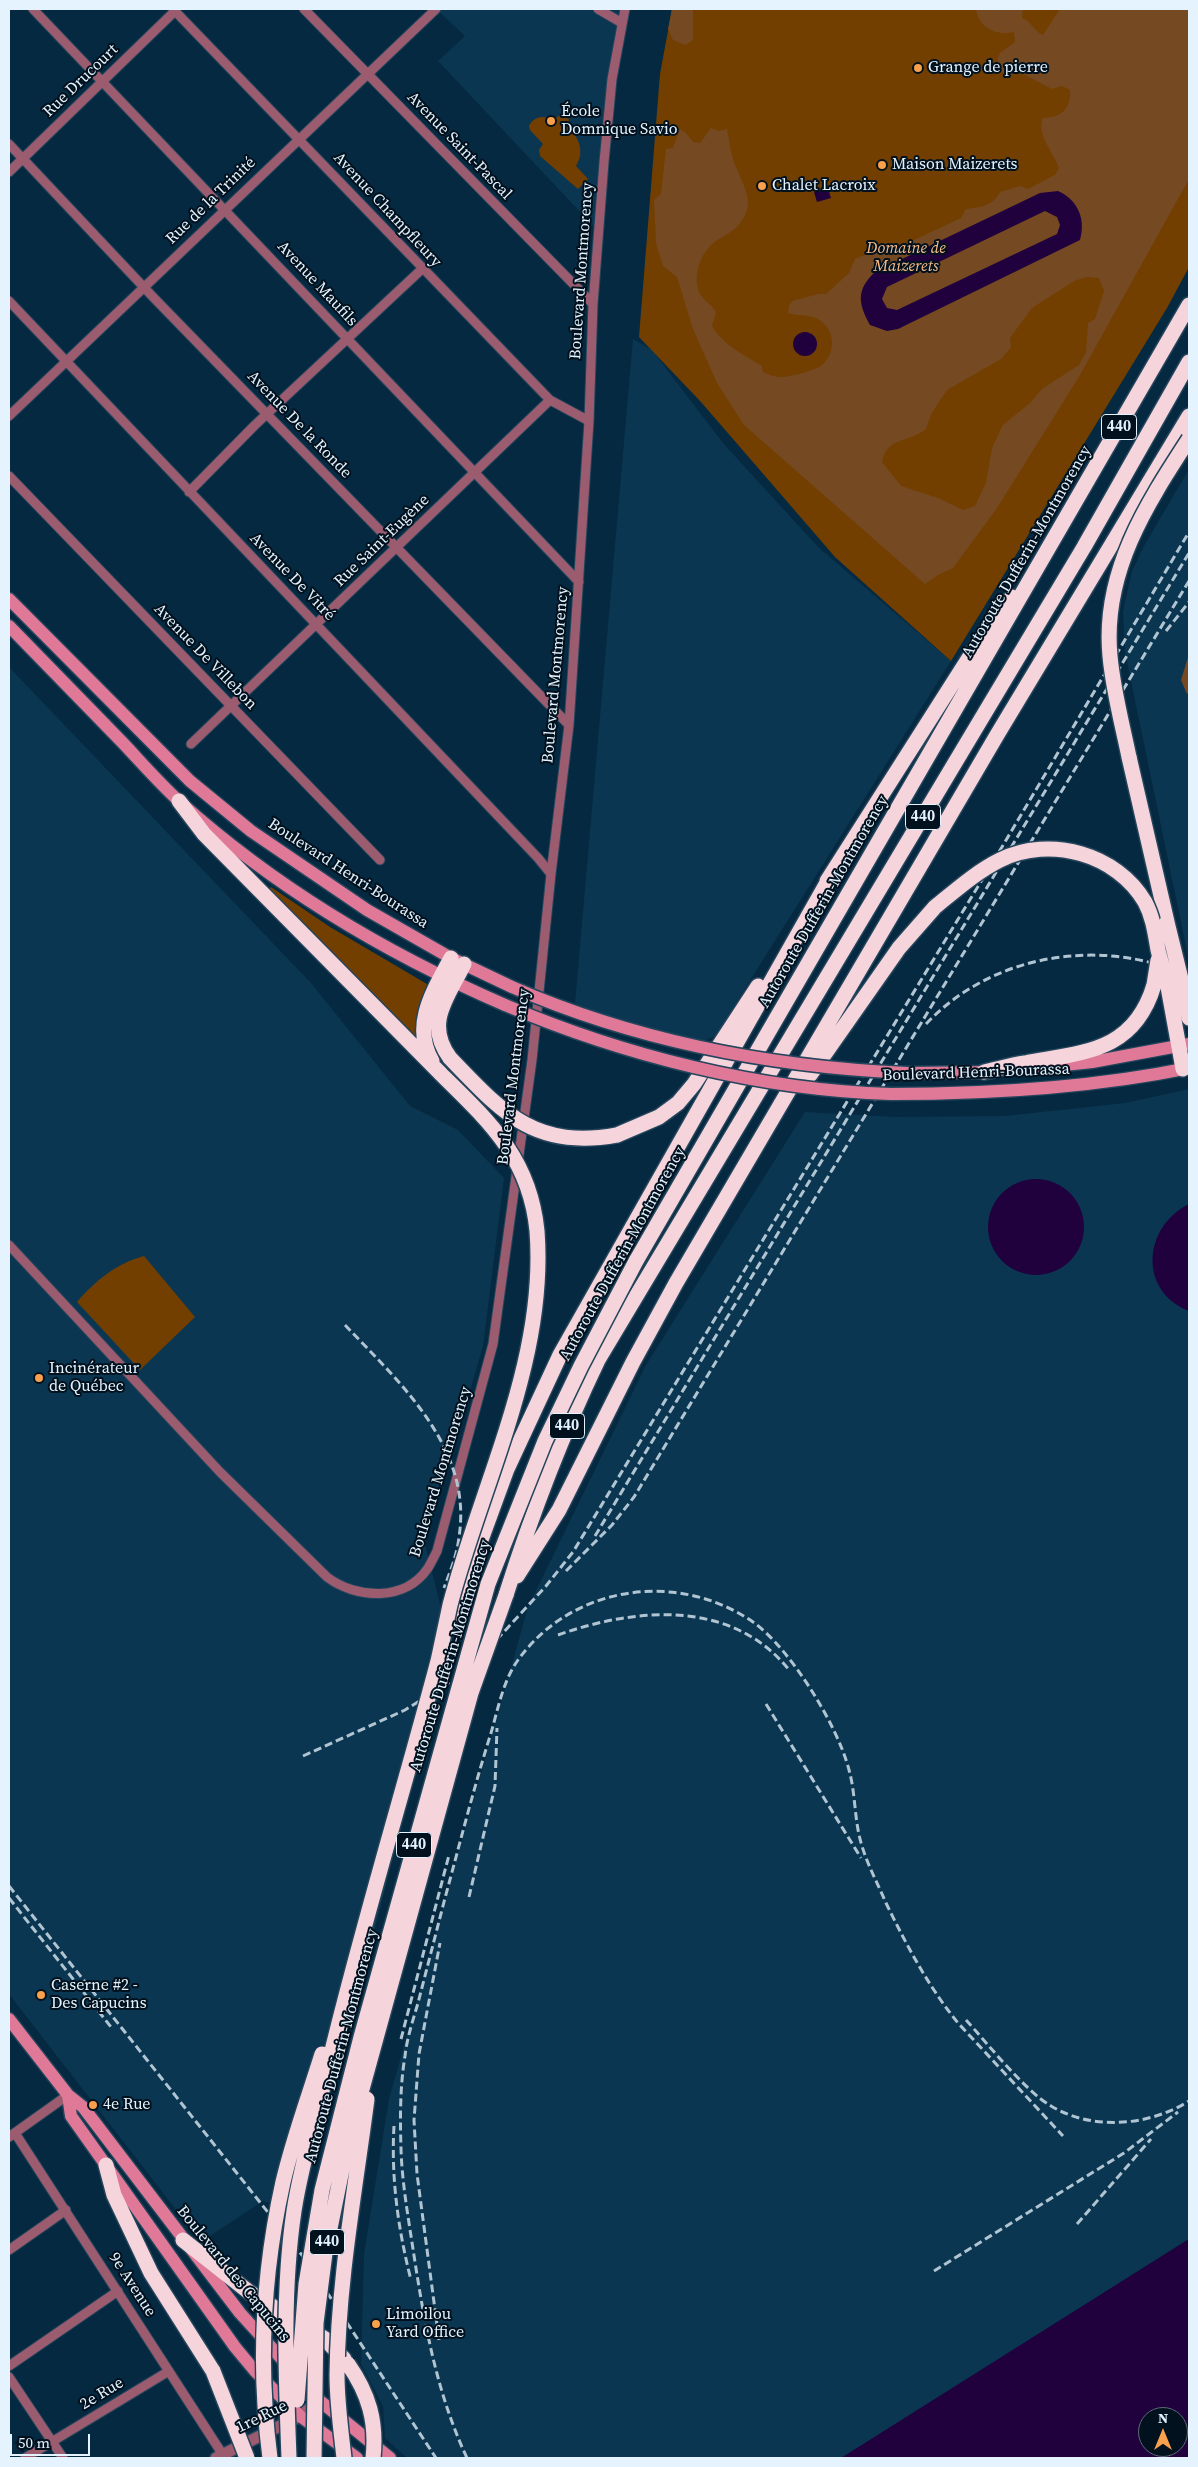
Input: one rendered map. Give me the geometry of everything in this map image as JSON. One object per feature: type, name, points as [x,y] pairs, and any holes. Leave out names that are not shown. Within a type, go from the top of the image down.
[{"type":"highway","name":"Autoroute Dufferin-Montmorency","points":[[297,2458],[297,2394],[305,2292],[322,2190],[361,2037],[488,1584],[545,1441],[580,1366],[636,1261],[1189,306]]},
{"type":"highway","name":"Autoroute Dufferin-Montmorency","points":[[314,2458],[314,2362],[325,2253],[348,2140],[471,1693],[506,1595],[531,1516],[578,1402],[598,1360],[1078,556],[1189,362]]},
{"type":"highway","points":[[506,1595],[559,1510],[632,1362],[676,1283],[736,1184],[1012,710],[1189,416]]},
{"type":"highway","points":[[1186,1069],[1184,1045],[1168,985],[1114,683],[1110,654],[1109,622],[1116,579],[1136,526],[1189,439]]},
{"type":"highway","points":[[457,961],[448,980],[438,1017],[439,1039],[450,1058],[510,1116],[532,1128],[574,1139],[595,1139],[616,1135],[659,1116],[678,1103],[694,1084],[832,874],[988,628],[1050,548]]},
{"type":"highway","points":[[179,801],[204,834],[485,1117],[512,1151],[529,1191],[535,1218],[536,1286],[530,1334],[514,1410],[451,1602],[439,1657],[355,1956],[295,2209],[288,2272],[289,2458]]},
{"type":"highway","points":[[736,1184],[866,992],[899,948],[935,907],[979,872],[1002,859],[1022,852],[1073,850],[1108,865],[1136,889],[1145,903],[1154,923],[1158,950],[1158,968],[1189,1018]]},
{"type":"highway","points":[[439,1657],[507,1469],[560,1356],[832,874]]},
{"type":"highway","points":[[439,1071],[425,1043],[423,1022],[425,1011],[448,980]]},
{"type":"highway","points":[[984,1072],[1084,1054],[1118,1038],[1137,1022],[1168,985]]},
{"type":"highway","points":[[270,2458],[264,2402],[264,2363],[265,2305],[272,2242],[283,2180],[335,2009],[355,1956]]},
{"type":"highway","points":[[344,2458],[337,2376],[344,2266],[377,2031]]},
{"type":"highway","points":[[106,2165],[114,2195],[152,2273],[213,2371],[247,2458]]},
{"type":"highway","points":[[183,2240],[249,2292],[325,2339],[348,2364],[362,2385],[370,2406],[375,2440],[374,2458]]},
{"type":"main road","name":"Boulevard Henri-Bourassa","points":[[9,599],[184,775],[220,807],[332,888],[457,961],[546,1001],[647,1033],[727,1052],[829,1068],[907,1073],[984,1072],[1092,1062],[1184,1045]]},
{"type":"main road","name":"Boulevard Henri-Bourassa","points":[[9,626],[179,801],[221,837],[300,896],[346,924],[448,980],[505,1006],[568,1031],[682,1063],[782,1083],[860,1093],[954,1094],[1038,1089],[1108,1082],[1186,1069]]},
{"type":"main road","name":"Boulevard des Capucins","points":[[9,2019],[68,2095],[83,2106],[240,2313],[320,2401],[390,2458]]},
{"type":"main road","name":"Boulevard des Capucins","points":[[68,2095],[71,2116],[235,2346],[255,2371],[300,2416],[357,2458]]},
{"type":"main road","points":[[282,2425],[316,2427]]},
{"type":"street","name":"Avenue Maufils","points":[[33,9],[226,208],[474,473],[579,582]]},
{"type":"street","name":"Avenue Saint-Pascal","points":[[304,9],[592,304]]},
{"type":"street","name":"Rue de la Trinité","points":[[9,416],[298,138],[436,9]]},
{"type":"street","points":[[598,9],[622,23]]},
{"type":"street","name":"Boulevard Montmorency","points":[[9,1245],[220,1472],[327,1577],[339,1586],[372,1595],[394,1591],[413,1583],[427,1570],[437,1551],[493,1344],[532,1060],[551,874],[569,725],[589,421],[592,304],[612,79],[625,9]]},
{"type":"street","name":"Rue Drucourt","points":[[9,172],[174,10]]},
{"type":"street","name":"Avenue Champfleury","points":[[174,10],[550,400],[589,421]]},
{"type":"street","name":"Avenue De la Ronde","points":[[9,144],[144,287],[569,725]]},
{"type":"street","points":[[189,492],[267,414],[422,269]]},
{"type":"street","name":"Avenue De Vitré","points":[[9,301],[538,858],[551,874]]},
{"type":"street","name":"Rue Saint-Eugène","points":[[191,744],[550,400]]},
{"type":"street","name":"Avenue De Villebon","points":[[9,476],[380,860]]},
{"type":"street","points":[[12,2135],[68,2095]]},
{"type":"street","name":"9e Avenue","points":[[12,2135],[66,2210],[169,2371],[219,2456]]},
{"type":"street","points":[[9,2250],[66,2210]]},
{"type":"street","points":[[9,2366],[118,2291]]},
{"type":"street","name":"2e Rue","points":[[25,2458],[169,2371]]},
{"type":"street","points":[[9,2377],[63,2458]]},
{"type":"street","name":"1re Rue","points":[[219,2456],[300,2416],[320,2401]]},
{"type":"shaded area","name":"École Domnique Savio","points":[[436,9],[625,9],[599,232],[438,61],[465,36]]},
{"type":"shaded area","points":[[828,188],[831,198],[817,202],[814,192]]},
{"type":"shaded area","points":[[1058,191],[1071,200],[1079,211],[1081,218],[1082,232],[1080,240],[898,329],[887,331],[870,325],[863,310],[861,297],[865,285],[875,272],[1040,193]],"holes":[[[1045,211],[1057,217],[1060,225],[1057,234],[897,310],[887,308],[882,299],[887,287]]]},
{"type":"shaded area","points":[[800,332],[810,332],[817,339],[817,349],[810,356],[800,356],[793,349],[793,339]]},
{"type":"shaded area","points":[[633,339],[652,350],[723,443],[818,547],[951,661],[715,1036],[697,1044],[591,1014],[575,1003]]},
{"type":"shaded area","points":[[1189,469],[1189,961],[1125,652],[1123,611],[1132,571],[1144,546]]},
{"type":"shaded area","points":[[9,667],[311,983],[410,1106],[458,1130],[504,1178],[483,1346],[425,1544],[449,1640],[367,1959],[295,2209],[263,2201],[201,2242],[9,1994]]},
{"type":"shaded area","points":[[1189,1089],[1189,2239],[842,2458],[407,2458],[385,2438],[383,2406],[361,2364],[364,2254],[389,2099],[528,1607],[646,1365],[805,1112],[895,1117],[1005,1116],[1125,1103]]},
{"type":"shaded area","points":[[1036,1179],[1054,1182],[1070,1193],[1081,1209],[1084,1227],[1081,1245],[1070,1261],[1054,1272],[1036,1275],[1018,1272],[1002,1261],[991,1245],[988,1227],[991,1209],[1002,1193],[1018,1182]]},
{"type":"shaded area","points":[[1189,1204],[1189,1311],[1172,1302],[1161,1289],[1154,1274],[1153,1259],[1155,1243],[1162,1228],[1174,1214]]},
{"type":"shaded area","points":[[1189,2239],[1189,2458],[841,2458]]},
{"type":"green space","name":"Domaine de Maizerets","points":[[672,9],[1189,9],[1189,267],[1167,308],[951,661],[835,557],[701,402],[639,337],[660,74]]},
{"type":"green space","points":[[672,9],[693,9],[693,40],[685,45],[673,40],[668,29]]},
{"type":"green space","points":[[976,9],[1023,9],[1022,18],[1043,35],[1060,9],[1189,9],[1189,179],[1080,375],[997,508],[953,568],[925,584],[744,425],[717,383],[693,329],[677,277],[663,266],[656,243],[654,200],[661,194],[666,149],[673,148],[680,129],[693,142],[700,143],[711,128],[719,131],[727,129],[733,159],[746,191],[747,210],[739,224],[732,231],[713,243],[704,254],[697,275],[699,293],[716,312],[712,326],[717,333],[728,344],[762,366],[763,372],[777,377],[786,377],[819,367],[827,360],[830,354],[832,347],[831,335],[824,323],[818,319],[811,316],[788,313],[789,305],[794,300],[826,294],[849,273],[855,259],[872,254],[871,245],[874,243],[879,247],[883,243],[887,244],[890,249],[895,249],[961,218],[966,209],[990,203],[1000,192],[1020,186],[1028,189],[1055,175],[1059,168],[1043,136],[1041,124],[1043,118],[1055,116],[1064,111],[1069,102],[1070,90],[1062,86],[1052,89],[1021,73],[1009,75],[1002,72],[997,60],[1000,53],[1015,42],[1014,32],[1001,33],[989,29],[978,16]],"holes":[[[1087,277],[1099,278],[1104,291],[1095,319],[1088,323],[1086,352],[1079,365],[1042,389],[1030,403],[1003,425],[992,448],[986,483],[975,506],[963,510],[938,498],[901,486],[882,462],[889,448],[893,444],[919,434],[926,429],[931,414],[947,390],[1001,359],[1011,347],[1010,338],[1032,308],[1074,281]]]},
{"type":"green space","points":[[560,115],[569,119],[568,127],[580,145],[579,161],[576,166],[588,179],[578,189],[540,156],[539,150],[543,144],[530,130],[529,126],[536,118],[546,117],[553,120]]},
{"type":"green space","points":[[1189,654],[1189,692],[1187,694],[1181,680]]},
{"type":"green space","points":[[271,887],[330,927],[427,984],[420,1041],[415,1044],[267,892]]},
{"type":"green space","points":[[144,1256],[195,1317],[140,1370],[77,1302],[107,1274],[125,1263]]},
{"type":"railway","points":[[303,1756],[405,1710],[455,1679],[490,1647],[546,1586],[573,1552],[999,852],[1189,532]]},
{"type":"railway","points":[[595,1536],[1189,553]]},
{"type":"railway","points":[[566,1571],[612,1525],[634,1497],[1189,581]]},
{"type":"railway","points":[[1166,631],[1189,602]]},
{"type":"railway","points":[[926,1024],[968,990],[991,977],[1016,967],[1042,960],[1068,956],[1122,957],[1189,973]]},
{"type":"railway","points":[[345,1325],[388,1370],[428,1419],[444,1446],[455,1474],[460,1505],[459,1537],[455,1557],[444,1588]]},
{"type":"railway","points":[[467,2458],[456,2433],[439,2382],[432,2356],[417,2276],[402,2161],[401,2090],[403,2067],[409,2036],[445,1898],[473,1794],[508,1677],[518,1660],[541,1635],[567,1615],[596,1601],[628,1593],[660,1591],[692,1595],[724,1606],[753,1622],[767,1634],[782,1650],[811,1689],[835,1732],[849,1770],[859,1837],[864,1853],[886,1903],[919,1965],[937,1995],[958,2023],[1063,2136]]},
{"type":"railway","points":[[558,1635],[620,1619],[651,1615],[682,1615],[712,1621],[741,1631],[767,1648],[790,1671]]},
{"type":"railway","points":[[766,1704],[861,1858]]},
{"type":"railway","points":[[469,1897],[495,1786],[497,1728]]},
{"type":"railway","points":[[401,2039],[449,1855]]},
{"type":"railway","points":[[9,1886],[305,2259],[436,2458]]},
{"type":"railway","points":[[9,1898],[111,2027]]},
{"type":"railway","points":[[439,2340],[417,2174],[414,2120],[419,2054],[440,1943]]},
{"type":"railway","points":[[966,2020],[1030,2090],[1051,2106],[1067,2114],[1103,2122],[1121,2122],[1156,2116],[1189,2101]]},
{"type":"railway","points":[[934,2271],[1124,2153],[1178,2112]]},
{"type":"railway","points":[[394,2126],[393,2145],[397,2203],[402,2242],[411,2280]]},
{"type":"railway","points":[[1077,2224],[1151,2139]]},
{"type":"place","name":"Grange de pierre","points":[[918,68]]},
{"type":"place","name":"École Domnique Savio","points":[[551,121]]},
{"type":"place","name":"Maison Maizerets","points":[[882,165]]},
{"type":"place","name":"Chalet Lacroix","points":[[762,186]]},
{"type":"place","name":"Incinérateur de Québec","points":[[39,1378]]},
{"type":"place","name":"Caserne #2 - Des Capucins","points":[[41,1995]]},
{"type":"place","name":"4e Rue","points":[[93,2105]]},
{"type":"place","name":"Limoilou Yard Office","points":[[376,2324]]}]
